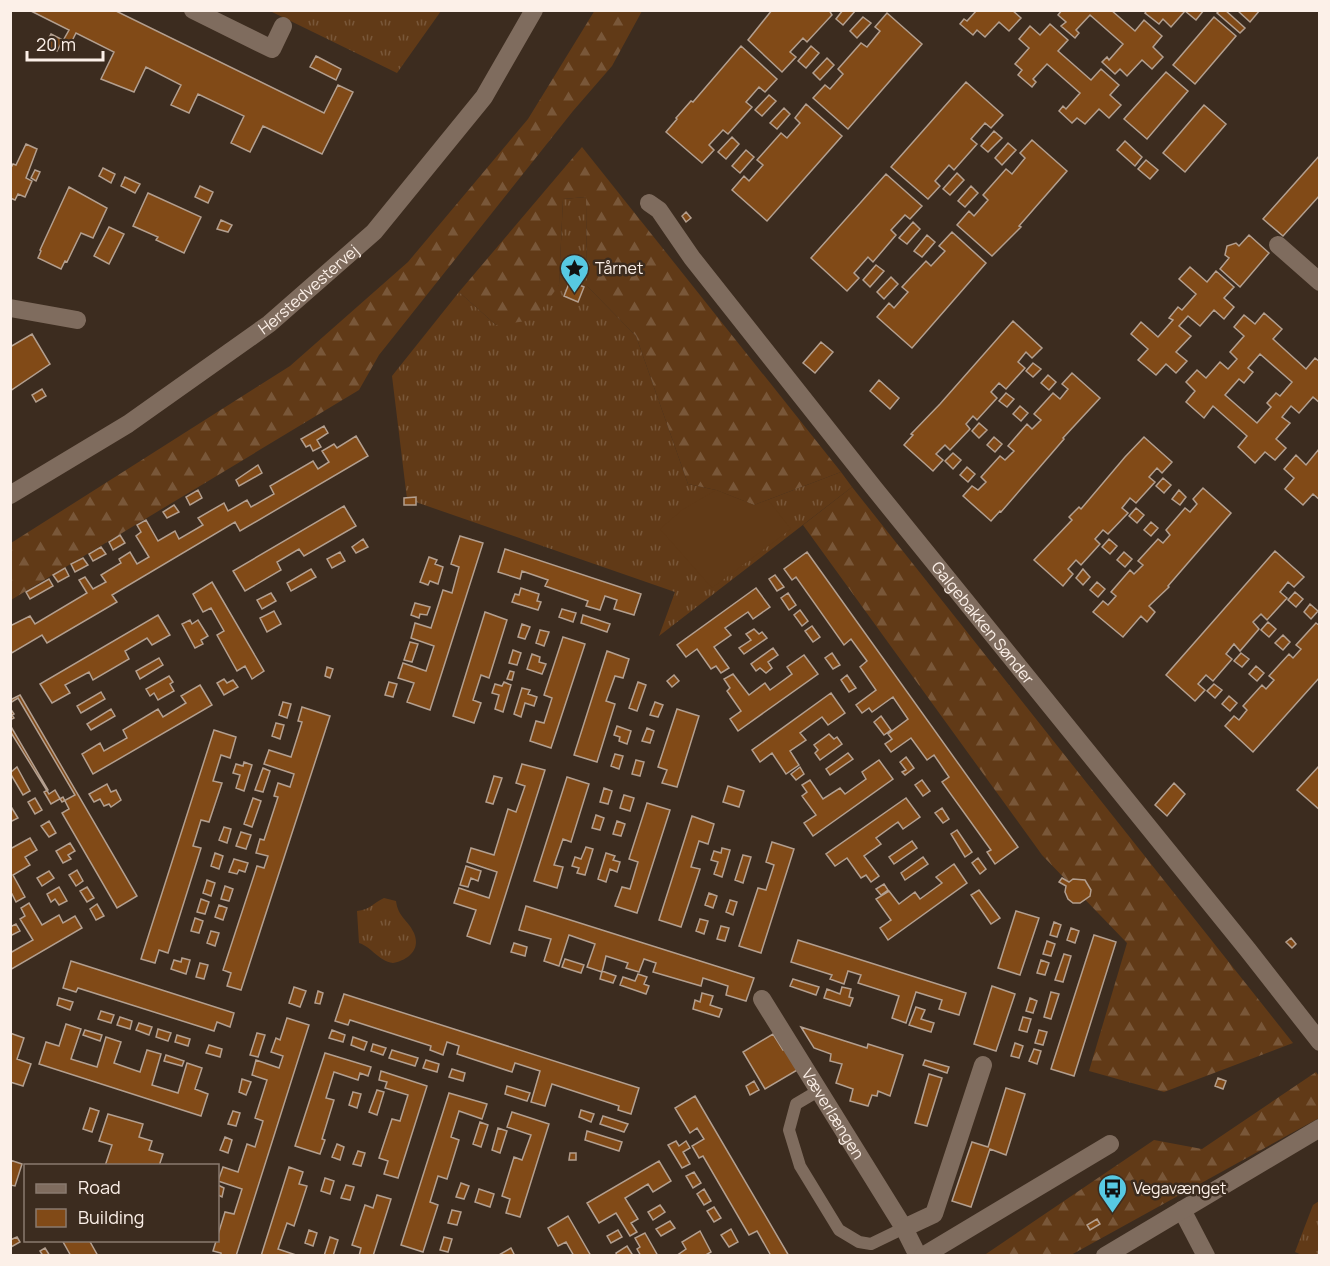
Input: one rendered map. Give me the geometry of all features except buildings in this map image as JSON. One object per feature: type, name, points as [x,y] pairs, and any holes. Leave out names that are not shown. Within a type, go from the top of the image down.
[{"type":"street","points":[[194,10],[273,49],[284,26]]},
{"type":"street","name":"Herstedvestervej","points":[[10,495],[128,423],[269,324],[374,232],[484,97],[534,10]]},
{"type":"street","name":"Galgebakken Sønder","points":[[649,203],[659,210],[692,258],[874,488],[1320,1042]]},
{"type":"street","points":[[1278,245],[1320,282]]},
{"type":"street","points":[[10,308],[77,320]]},
{"type":"street","name":"Væverlængen","points":[[762,999],[918,1256]]},
{"type":"street","points":[[903,1228],[934,1214],[983,1065]]},
{"type":"street","points":[[1105,1256],[1320,1128]]},
{"type":"street","points":[[923,1256],[1110,1144]]},
{"type":"street","points":[[1182,1210],[1206,1256]]},
{"type":"lane","points":[[818,1091],[796,1104],[789,1130],[801,1166],[839,1230],[859,1242],[871,1244],[903,1228]]},
{"type":"green space","points":[[595,10],[642,11],[612,66],[573,111],[379,355],[359,390],[11,600],[11,543],[290,366],[408,262],[528,119]]},
{"type":"green space","points":[[270,11],[441,11],[397,73]]},
{"type":"green space","points":[[582,147],[841,472],[754,505],[716,490],[688,484],[636,336],[587,286],[586,197],[563,199],[559,285],[534,320],[496,325],[459,292]]},
{"type":"green space","points":[[586,197],[587,286],[636,336],[688,484],[716,490],[754,505],[841,472],[852,487],[659,636],[675,592],[407,499],[392,376],[459,292],[496,325],[559,285],[563,199]]},
{"type":"green space","points":[[852,487],[1293,1043],[1164,1092],[1089,1071],[1127,943],[1042,855],[803,525]]},
{"type":"green space","points":[[716,490],[754,505],[768,500],[791,529],[712,588],[660,529],[682,510]]},
{"type":"green space","points":[[384,898],[396,901],[401,915],[412,929],[416,939],[412,953],[393,963],[383,960],[359,943],[357,911],[368,908]]},
{"type":"green space","points":[[1316,1072],[1319,1076],[1319,1118],[1071,1255],[983,1256],[1154,1140],[1202,1149]]},
{"type":"green space","points":[[1319,1201],[1319,1255],[1302,1255],[1295,1252],[1313,1205]]},
{"type":"place","name":"Tårnet","points":[[574,294]]},
{"type":"place","name":"Vegavænget","points":[[1112,1214]]}]
